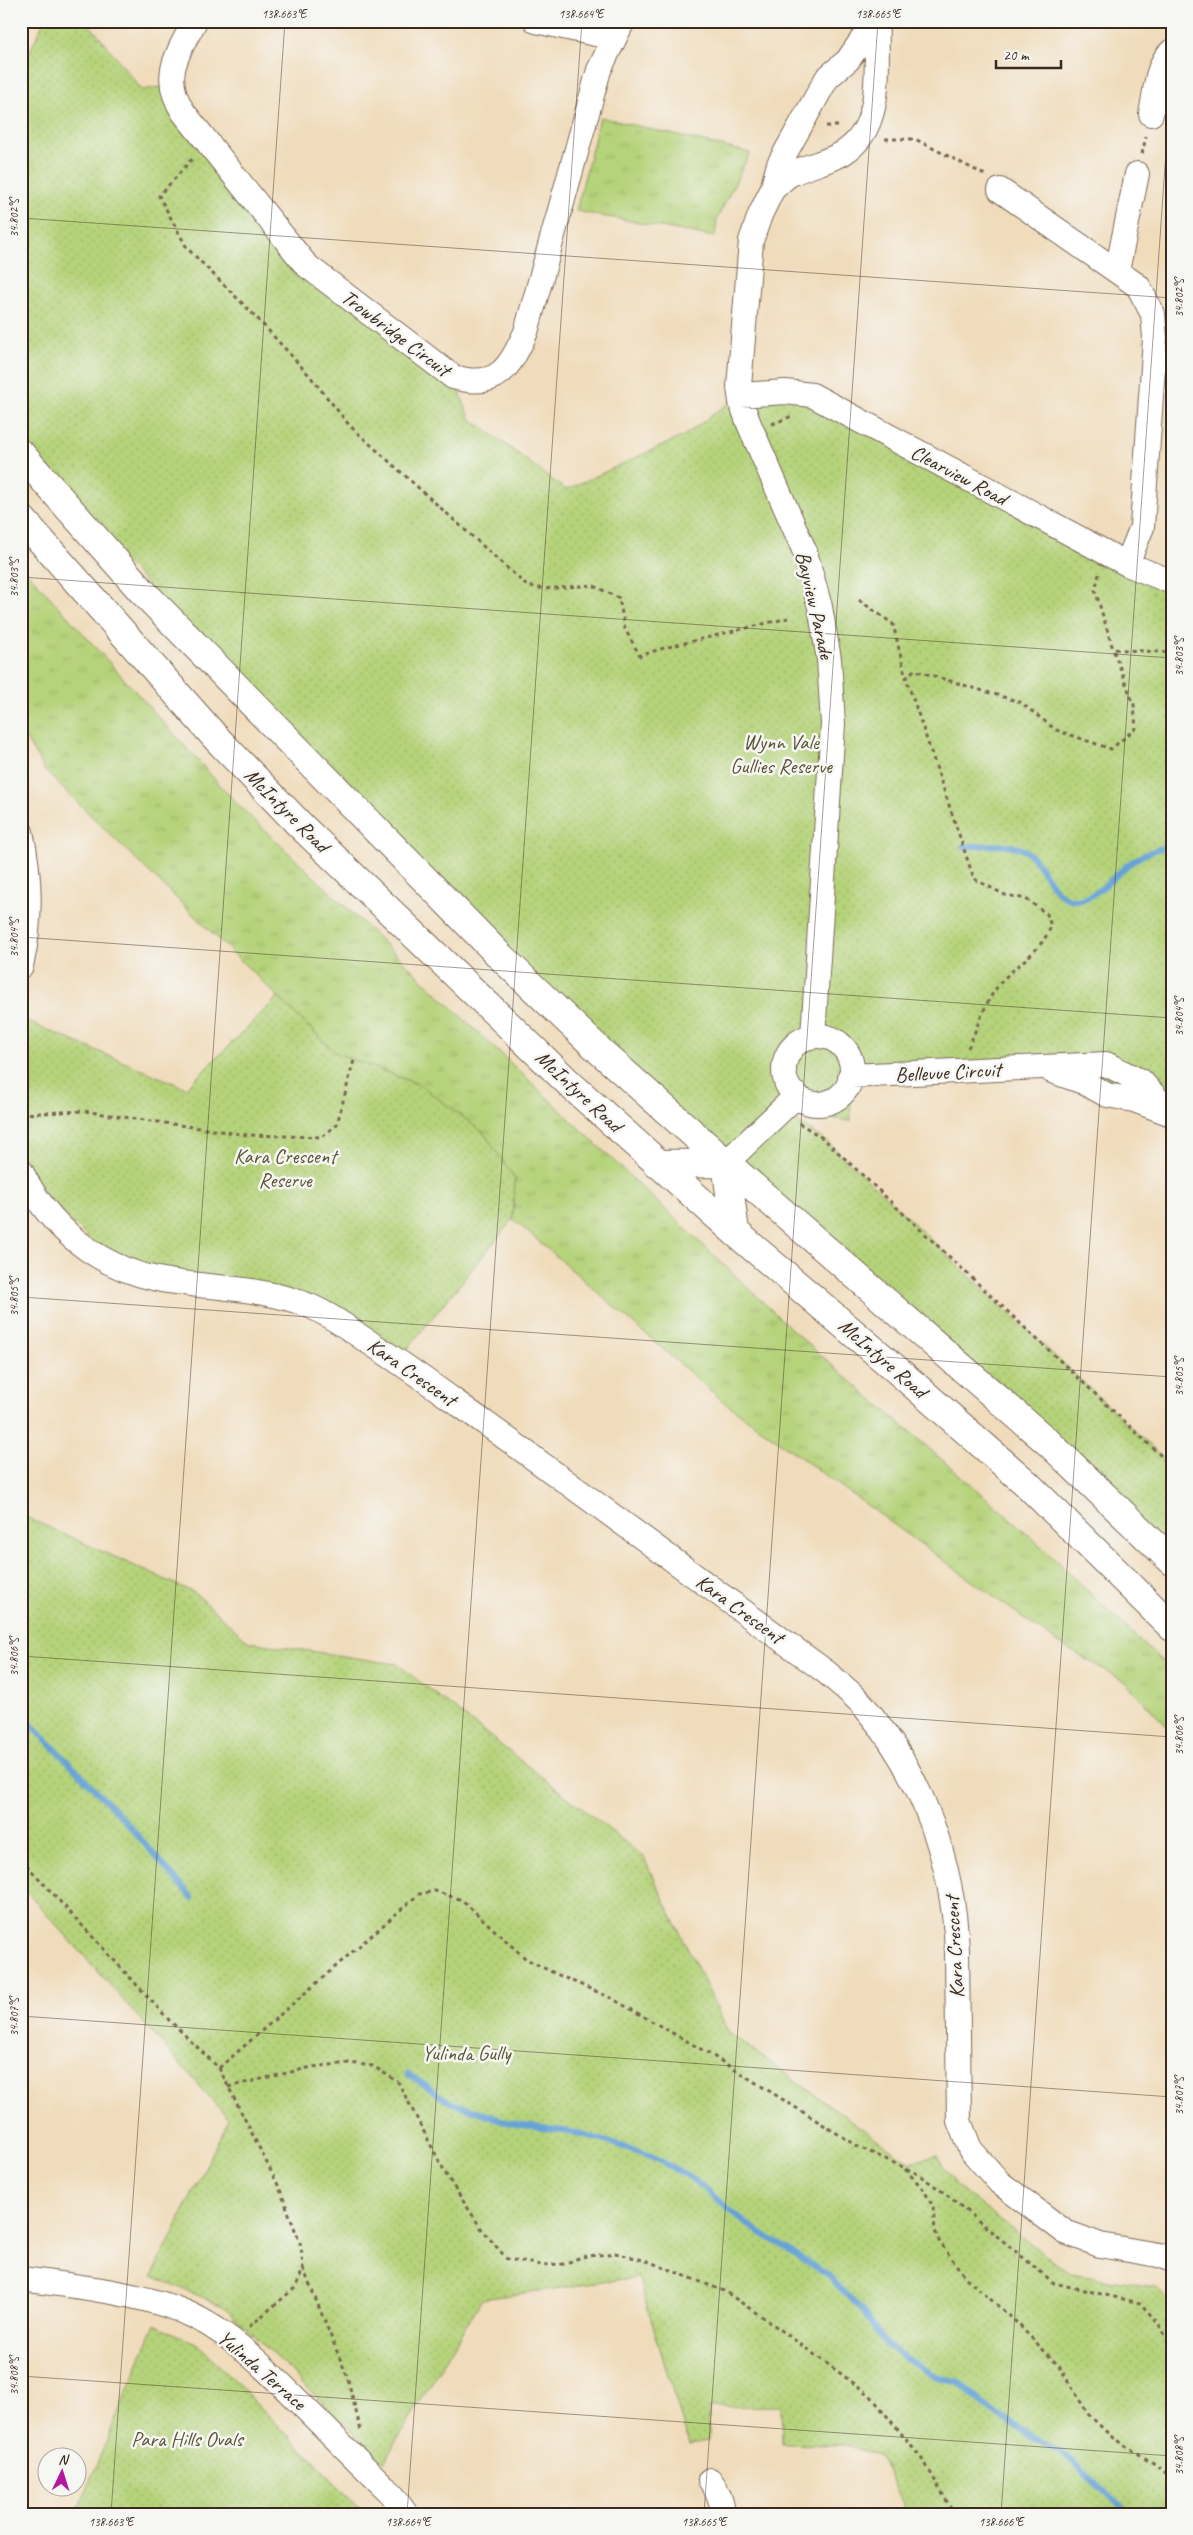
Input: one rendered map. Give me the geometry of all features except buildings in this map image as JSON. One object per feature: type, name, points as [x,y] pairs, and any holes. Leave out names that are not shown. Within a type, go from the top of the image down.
[{"type":"main road","name":"McIntyre Road","points":[[21,454],[141,590],[501,957],[601,1052],[726,1163],[1043,1438],[1172,1561]]},
{"type":"main road","name":"McIntyre Road","points":[[21,518],[217,739],[301,826],[573,1087],[734,1232],[1026,1483],[1172,1627]]},
{"type":"main road","points":[[657,1164],[726,1163],[734,1232]]},
{"type":"street","name":"Trowbridge Circuit","points":[[195,21],[174,60],[172,85],[177,103],[316,274],[453,377],[471,382],[487,380],[504,371],[509,366],[526,332],[594,85],[618,30]]},
{"type":"street","points":[[536,21],[618,30]]},
{"type":"street","name":"Bayview Parade","points":[[772,190],[791,174],[844,153],[856,142],[867,127],[874,108],[876,21]]},
{"type":"street","name":"Bayview Parade","points":[[813,1036],[834,724],[829,659],[820,607],[805,552],[750,424],[740,395],[751,241],[760,215],[772,190],[779,164],[827,78],[848,60],[876,21]]},
{"type":"street","points":[[1152,114],[1161,66],[1165,56],[1172,51]]},
{"type":"street","points":[[1117,271],[1138,174]]},
{"type":"street","points":[[1000,190],[1138,286],[1147,299],[1153,314],[1155,338],[1142,527],[1127,564]]},
{"type":"street","name":"Clearview Road","points":[[740,395],[785,392],[812,395],[1127,564],[1172,582]]},
{"type":"street","points":[[21,832],[29,874],[30,894],[29,920],[21,966]]},
{"type":"street","points":[[726,1163],[789,1103],[803,1100],[814,1103],[826,1103],[840,1095],[848,1086],[852,1068],[850,1056],[838,1042],[827,1037],[813,1036],[798,1042],[790,1050],[784,1064],[785,1077],[789,1088],[789,1103]]},
{"type":"street","name":"Bellevue Circuit","points":[[850,1076],[1106,1064],[1142,1082],[1171,1115]]},
{"type":"street","name":"Kara Crescent","points":[[21,1172],[40,1205],[56,1223],[92,1254],[116,1266],[158,1279],[279,1296],[328,1315],[398,1360],[578,1490],[826,1672],[852,1695],[880,1727],[910,1773],[934,1828],[948,1875],[956,1941],[959,2121],[970,2149],[1000,2183],[1065,2232],[1100,2245],[1158,2255],[1172,2260]]},
{"type":"street","name":"Yulinda Terrace","points":[[21,2279],[124,2294],[158,2303],[194,2317],[232,2339],[391,2493],[406,2514]]},
{"type":"street","points":[[710,2480],[722,2503],[723,2514]]},
{"type":"path","points":[[1138,174],[1152,114]]},
{"type":"path","points":[[817,126],[845,126]]},
{"type":"path","points":[[880,138],[915,139],[993,179],[1000,190]]},
{"type":"path","points":[[208,142],[159,196],[187,248],[257,318],[309,375],[350,426],[526,585],[544,589],[592,585],[619,598],[625,629],[640,656],[660,649],[788,618]]},
{"type":"path","points":[[906,678],[914,670],[1020,702],[1056,730],[1111,749],[1136,728],[1134,705],[1113,649],[1095,590],[1104,552]]},
{"type":"path","points":[[859,600],[893,624],[906,678],[974,879],[1005,896],[1026,899],[1046,914],[1051,926],[1045,941],[1003,980],[991,996],[957,1072]]},
{"type":"path","points":[[1113,649],[1172,653]]},
{"type":"path","points":[[21,1114],[84,1110],[247,1135],[322,1137],[337,1124],[354,1060]]},
{"type":"path","points":[[789,1103],[824,1139],[1172,1466]]},
{"type":"path","points":[[21,1859],[169,2020],[219,2068],[279,2187],[301,2246],[303,2268],[347,2376],[361,2433]]},
{"type":"path","points":[[219,2068],[419,1894],[435,1891],[462,1900],[526,1959],[612,1998],[713,2056],[859,2147],[918,2174],[948,2195],[1054,2282],[1140,2303],[1158,2323],[1172,2347]]},
{"type":"path","points":[[228,2087],[312,2067],[349,2063],[373,2066],[398,2082],[448,2178],[483,2231],[507,2259],[541,2265],[564,2264],[581,2257],[615,2253],[647,2261],[724,2291],[870,2395],[925,2463],[954,2514]]},
{"type":"path","points":[[904,2167],[924,2190],[933,2207],[935,2231],[939,2241],[965,2278],[1013,2319],[1059,2366],[1088,2414],[1113,2438],[1155,2464],[1172,2478]]},
{"type":"path","points":[[232,2339],[275,2307],[296,2287],[303,2268]]},
{"type":"green space","name":"Wynn Vale Gullies Reserve","points":[[44,21],[87,21],[142,90],[171,85],[306,265],[453,377],[470,418],[566,490],[685,435],[740,395],[785,392],[1172,582],[1172,1115],[1046,1068],[850,1076],[851,1121],[782,1112],[824,1139],[1172,1466],[1172,1561],[601,1052],[21,454],[21,70]]},
{"type":"green space","points":[[600,117],[750,153],[717,219],[715,237],[576,211]]},
{"type":"green space","points":[[21,565],[238,805],[800,1337],[1028,1534],[1172,1671],[1172,1732],[1125,1682],[1058,1643],[724,1402],[513,1219],[515,1179],[420,1085],[336,1053],[46,772],[21,731]]},
{"type":"green space","name":"Kara Crescent Reserve","points":[[278,997],[336,1053],[420,1085],[484,1133],[515,1179],[513,1219],[398,1360],[328,1315],[116,1266],[21,1171],[21,1019],[186,1088]]},
{"type":"green space","name":"Yulinda Gully","points":[[21,1515],[195,1593],[249,1642],[397,1664],[643,1856],[729,2033],[909,2162],[937,2156],[956,2185],[1070,2274],[1156,2287],[1172,2301],[1172,2514],[909,2514],[878,2455],[843,2445],[782,2444],[781,2406],[709,2407],[708,2441],[689,2444],[638,2277],[482,2299],[384,2462],[223,2306],[152,2276],[229,2119],[21,1885]]},
{"type":"green space","name":"Para Hills Ovals","points":[[155,2324],[200,2346],[366,2514],[76,2514],[83,2498],[88,2498],[88,2485]]},
{"type":"waterway","points":[[963,847],[1002,845],[1024,850],[1037,863],[1054,888],[1069,899],[1078,900],[1092,895],[1137,858],[1172,844]]},
{"type":"waterway","points":[[21,1714],[119,1814],[192,1898]]},
{"type":"waterway","points":[[408,2074],[450,2102],[510,2123],[582,2134],[649,2155],[692,2178],[744,2222],[829,2276],[864,2313],[886,2345],[934,2376],[958,2382],[992,2412],[1063,2454],[1124,2509],[1126,2514]]}]
